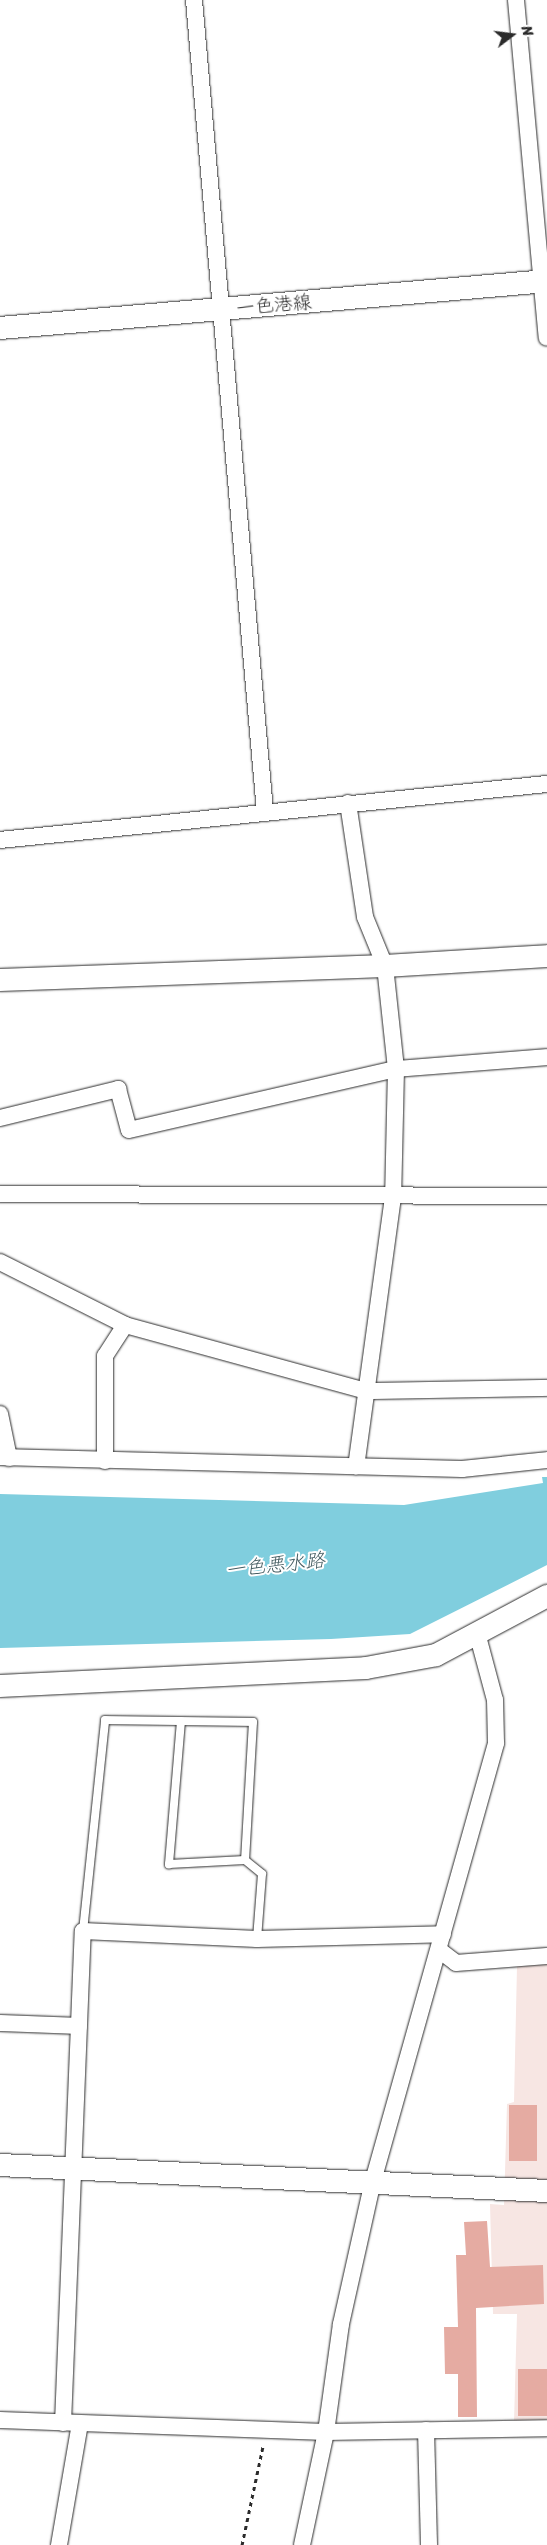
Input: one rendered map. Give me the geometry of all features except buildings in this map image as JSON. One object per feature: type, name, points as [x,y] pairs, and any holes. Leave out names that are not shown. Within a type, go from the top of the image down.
[{"type":"street","points":[[194,0],[219,310],[264,812]]},
{"type":"street","points":[[516,0],[544,281],[547,338]]},
{"type":"street","name":"一色港線","points":[[0,328],[544,281]]},
{"type":"street","points":[[0,840],[348,802],[547,784]]},
{"type":"street","points":[[348,802],[365,917],[385,966],[396,1069],[393,1196],[367,1391],[359,1427],[356,1466]]},
{"type":"street","points":[[0,980],[385,966],[547,956]]},
{"type":"street","points":[[0,1118],[118,1089],[129,1130],[396,1069],[547,1057]]},
{"type":"street","points":[[0,1194],[547,1196]]},
{"type":"street","points":[[0,1262],[126,1325],[367,1391],[547,1388]]},
{"type":"street","points":[[105,1461],[105,1356],[126,1325]]},
{"type":"street","points":[[0,1414],[4,1458],[462,1469],[547,1460]]},
{"type":"street","points":[[0,1686],[366,1668],[436,1655],[547,1596]]},
{"type":"street","points":[[302,2545],[326,2432],[341,2324],[373,2181],[496,1743],[495,1700],[477,1633]]},
{"type":"street","points":[[63,2423],[83,1931],[257,1939],[443,1934]]},
{"type":"street","points":[[439,1950],[456,1963],[547,1956]]},
{"type":"street","points":[[0,2023],[78,2026]]},
{"type":"street","points":[[0,2165],[373,2181],[547,2191]]},
{"type":"street","points":[[0,2420],[326,2432],[547,2428]]},
{"type":"street","points":[[59,2545],[80,2424]]},
{"type":"street","points":[[426,2430],[429,2545]]},
{"type":"lane","points":[[83,1931],[105,1720],[253,1722],[246,1860]]},
{"type":"lane","points":[[181,1721],[170,1864],[246,1860],[262,1874],[257,1939]]},
{"type":"path","points":[[242,2545],[267,2430]]},
{"type":"shaded area","points":[[547,1962],[547,2422],[514,2422],[517,2314],[493,2314],[490,2204],[504,2205],[507,2104],[514,2102],[517,1966]]},
{"type":"water","name":"一色悪水路","points":[[542,1477],[547,1477],[547,1565],[410,1634],[331,1639],[0,1648],[0,1494],[404,1505],[543,1483]]}]
